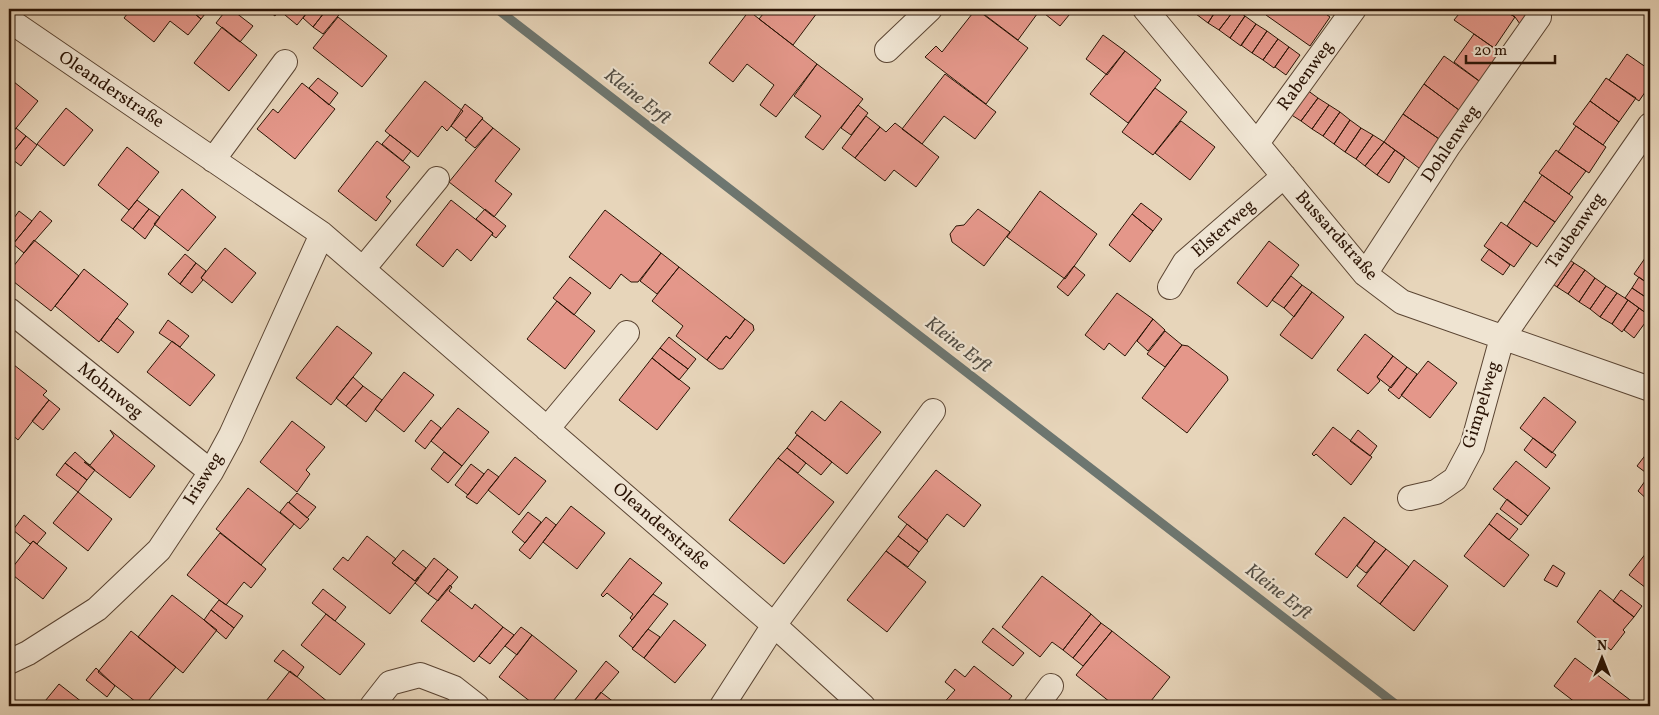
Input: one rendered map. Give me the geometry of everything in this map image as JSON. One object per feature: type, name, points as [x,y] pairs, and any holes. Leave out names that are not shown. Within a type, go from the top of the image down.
[{"type":"street","points":[[887,50],[930,9]]},
{"type":"street","name":"Bussardstraße","points":[[1145,9],[1366,274],[1402,302],[1502,338],[1647,382]]},
{"type":"street","name":"Rabenweg","points":[[1257,143],[1354,9]]},
{"type":"street","name":"Dohlenweg","points":[[1366,274],[1449,145],[1539,17]]},
{"type":"street","name":"Oleanderstraße","points":[[9,20],[322,234],[774,625],[863,706]]},
{"type":"street","points":[[214,160],[285,62]]},
{"type":"street","name":"Taubenweg","points":[[1502,338],[1650,125]]},
{"type":"street","name":"Elsterweg","points":[[1170,287],[1185,262],[1284,176]]},
{"type":"street","points":[[362,269],[437,179]]},
{"type":"street","name":"Irisweg","points":[[9,662],[28,653],[96,609],[159,550],[211,472],[231,435],[322,234]]},
{"type":"street","name":"Mohnweg","points":[[9,310],[211,472]]},
{"type":"street","points":[[547,429],[627,333]]},
{"type":"street","name":"Gimpelweg","points":[[1410,498],[1436,492],[1455,479],[1472,446],[1502,338]]},
{"type":"street","points":[[722,706],[774,625],[933,411]]},
{"type":"street","points":[[372,706],[390,683],[420,675],[454,688],[477,706]]},
{"type":"street","points":[[1036,706],[1051,686]]},
{"type":"building","points":[[131,9],[189,9],[201,19],[188,35],[170,21],[154,42],[124,18]]},
{"type":"building","points":[[189,9],[209,9],[201,19]]},
{"type":"building","points":[[227,9],[231,9],[253,26],[240,42],[216,23]]},
{"type":"building","points":[[266,9],[310,9],[297,25],[279,10],[275,16]]},
{"type":"building","points":[[310,9],[327,9],[313,27],[303,18]]},
{"type":"building","points":[[327,9],[343,10],[323,34],[313,27]]},
{"type":"building","points":[[767,9],[820,9],[793,45],[759,19]]},
{"type":"building","points":[[976,9],[1028,48],[986,104],[925,57],[936,46],[942,52]]},
{"type":"building","points":[[990,9],[1074,9],[1060,26],[1040,10],[1018,40],[985,15]]},
{"type":"building","points":[[1199,9],[1217,9],[1208,23],[1196,14]]},
{"type":"building","points":[[1217,9],[1235,9],[1219,30],[1208,23]]},
{"type":"building","points":[[1235,9],[1245,16],[1230,38],[1219,30]]},
{"type":"building","points":[[1270,9],[1319,9],[1330,17],[1310,46],[1266,15]]},
{"type":"building","points":[[1463,9],[1502,9],[1515,17],[1494,48],[1454,20]]},
{"type":"building","points":[[1502,9],[1530,9],[1520,24],[1515,17]]},
{"type":"building","points":[[749,11],[817,64],[776,117],[760,105],[774,85],[747,64],[733,82],[709,63]]},
{"type":"building","points":[[1245,16],[1256,24],[1241,46],[1230,38]]},
{"type":"building","points":[[338,17],[387,56],[362,87],[313,48]]},
{"type":"building","points":[[1256,24],[1267,31],[1252,53],[1241,45]]},
{"type":"building","points":[[222,27],[257,55],[229,91],[194,63]]},
{"type":"building","points":[[1267,31],[1278,39],[1263,60],[1252,53]]},
{"type":"building","points":[[1474,34],[1507,57],[1486,86],[1454,62]]},
{"type":"building","points":[[1103,35],[1125,51],[1107,75],[1086,59]]},
{"type":"building","points":[[1278,39],[1289,47],[1274,68],[1263,60]]},
{"type":"building","points":[[1289,47],[1300,55],[1286,75],[1275,67]]},
{"type":"building","points":[[1125,51],[1161,80],[1128,123],[1090,94]]},
{"type":"building","points":[[1627,54],[1650,70],[1650,85],[1639,101],[1609,80]]},
{"type":"building","points":[[1444,56],[1486,86],[1463,113],[1424,84]]},
{"type":"building","points":[[817,64],[863,99],[823,150],[805,137],[821,116],[794,96]]},
{"type":"building","points":[[945,74],[996,112],[975,139],[944,116],[922,144],[902,129]]},
{"type":"building","points":[[9,78],[38,101],[13,132],[9,129]]},
{"type":"building","points":[[318,78],[338,93],[329,105],[309,88]]},
{"type":"building","points":[[1606,78],[1636,98],[1619,122],[1590,101]]},
{"type":"building","points":[[425,81],[463,111],[447,131],[442,126],[418,157],[385,131]]},
{"type":"building","points":[[302,83],[335,109],[295,159],[257,129],[273,109],[278,113]]},
{"type":"building","points":[[1424,84],[1463,113],[1442,141],[1403,114]]},
{"type":"building","points":[[1155,88],[1187,112],[1153,155],[1122,132]]},
{"type":"building","points":[[1307,90],[1318,98],[1301,121],[1290,114]]},
{"type":"building","points":[[1318,98],[1329,105],[1312,129],[1301,121]]},
{"type":"building","points":[[1590,101],[1619,122],[1603,145],[1573,124]]},
{"type":"building","points":[[465,104],[483,118],[466,138],[451,126]]},
{"type":"building","points":[[858,105],[868,113],[851,135],[841,128]]},
{"type":"building","points":[[1329,105],[1340,112],[1323,136],[1312,129]]},
{"type":"building","points":[[66,108],[93,130],[64,166],[37,144]]},
{"type":"building","points":[[1340,112],[1350,120],[1334,144],[1323,136]]},
{"type":"building","points":[[1403,114],[1442,141],[1423,171],[1384,142]]},
{"type":"building","points":[[866,116],[880,127],[855,158],[842,148]]},
{"type":"building","points":[[482,119],[493,128],[475,148],[465,140]]},
{"type":"building","points":[[1350,120],[1361,128],[1345,152],[1334,144]]},
{"type":"building","points":[[1181,121],[1215,147],[1190,180],[1155,153]]},
{"type":"building","points":[[895,123],[939,157],[916,187],[894,170],[885,181],[855,158],[880,127],[886,132]]},
{"type":"building","points":[[1576,126],[1606,147],[1589,173],[1558,152]]},
{"type":"building","points":[[16,128],[26,136],[9,157],[9,133]]},
{"type":"building","points":[[493,128],[520,149],[495,181],[512,194],[494,217],[449,182]]},
{"type":"building","points":[[1361,128],[1373,135],[1356,159],[1345,152]]},
{"type":"building","points":[[390,135],[411,151],[403,161],[382,144]]},
{"type":"building","points":[[1373,135],[1384,142],[1365,166],[1356,159]]},
{"type":"building","points":[[26,136],[37,145],[21,166],[9,157]]},
{"type":"building","points":[[377,141],[410,167],[386,197],[391,201],[376,221],[338,191]]},
{"type":"building","points":[[1384,142],[1395,150],[1377,175],[1365,166]]},
{"type":"building","points":[[127,147],[159,172],[129,210],[98,185]]},
{"type":"building","points":[[1395,150],[1405,157],[1389,183],[1377,175]]},
{"type":"building","points":[[1556,150],[1586,171],[1569,194],[1539,173]]},
{"type":"building","points":[[1542,175],[1573,197],[1555,222],[1524,201]]},
{"type":"building","points":[[182,189],[216,217],[188,251],[154,224]]},
{"type":"building","points":[[1040,191],[1097,234],[1065,279],[1007,237]]},
{"type":"building","points":[[137,200],[149,209],[133,229],[121,220]]},
{"type":"building","points":[[451,200],[493,233],[471,261],[457,249],[443,267],[416,245]]},
{"type":"building","points":[[1524,201],[1555,222],[1537,247],[1507,226]]},
{"type":"building","points":[[1141,203],[1162,219],[1153,231],[1132,214]]},
{"type":"building","points":[[149,209],[160,217],[145,239],[133,229]]},
{"type":"building","points":[[485,209],[506,226],[496,238],[492,235],[493,233],[476,219]]},
{"type":"building","points":[[978,209],[1010,232],[984,266],[952,242],[950,234],[956,226],[964,225]]},
{"type":"building","points":[[605,210],[661,253],[638,282],[631,282],[621,274],[610,289],[569,257]]},
{"type":"building","points":[[19,211],[32,221],[13,244],[9,241],[9,225]]},
{"type":"building","points":[[40,211],[52,221],[24,253],[13,244]]},
{"type":"building","points":[[1132,214],[1153,231],[1130,262],[1109,245]]},
{"type":"building","points":[[1501,222],[1531,243],[1514,267],[1484,246]]},
{"type":"building","points":[[34,240],[79,276],[51,311],[9,278],[9,272]]},
{"type":"building","points":[[1269,241],[1299,265],[1267,307],[1237,283]]},
{"type":"building","points":[[225,248],[256,273],[232,303],[201,278]]},
{"type":"building","points":[[1489,249],[1510,265],[1503,275],[1481,260]]},
{"type":"building","points":[[1650,251],[1650,285],[1634,274]]},
{"type":"building","points":[[661,253],[679,267],[657,294],[640,281]]},
{"type":"building","points":[[185,254],[196,263],[180,284],[168,274]]},
{"type":"building","points":[[1563,255],[1574,263],[1557,287],[1546,279]]},
{"type":"building","points":[[196,263],[206,271],[201,278],[203,280],[192,293],[180,284]]},
{"type":"building","points":[[1574,263],[1585,270],[1568,294],[1557,287]]},
{"type":"building","points":[[1074,266],[1085,275],[1068,296],[1057,287]]},
{"type":"building","points":[[679,267],[745,319],[730,339],[726,336],[707,360],[676,336],[683,326],[652,301]]},
{"type":"building","points":[[84,269],[128,304],[99,342],[55,306]]},
{"type":"building","points":[[1585,270],[1595,278],[1579,302],[1568,294]]},
{"type":"building","points":[[1291,276],[1302,285],[1284,308],[1272,300]]},
{"type":"building","points":[[570,277],[591,293],[574,315],[553,298]]},
{"type":"building","points":[[1639,277],[1650,285],[1650,300],[1632,288]]},
{"type":"building","points":[[1595,278],[1606,286],[1590,309],[1579,302]]},
{"type":"building","points":[[1302,285],[1312,292],[1294,317],[1284,308]]},
{"type":"building","points":[[1606,286],[1617,293],[1600,317],[1590,309]]},
{"type":"building","points":[[1632,288],[1650,300],[1650,316],[1625,298]]},
{"type":"building","points":[[1312,292],[1344,317],[1312,359],[1280,335]]},
{"type":"building","points":[[1117,293],[1153,319],[1125,356],[1109,343],[1104,350],[1085,335]]},
{"type":"building","points":[[1617,293],[1628,300],[1612,324],[1600,317]]},
{"type":"building","points":[[1628,300],[1639,308],[1622,332],[1612,324]]},
{"type":"building","points":[[557,301],[595,331],[565,369],[527,339]]},
{"type":"building","points":[[1639,308],[1650,316],[1634,338],[1624,330]]},
{"type":"building","points":[[117,318],[134,332],[118,353],[101,340]]},
{"type":"building","points":[[745,319],[753,325],[754,330],[723,369],[719,369],[707,360],[726,336],[730,339]]},
{"type":"building","points":[[1153,319],[1165,330],[1148,351],[1137,341]]},
{"type":"building","points":[[168,320],[189,336],[180,347],[159,333]]},
{"type":"building","points":[[337,326],[372,353],[331,405],[296,378]]},
{"type":"building","points":[[1165,331],[1182,345],[1165,367],[1147,354]]},
{"type":"building","points":[[1365,334],[1393,356],[1377,377],[1380,381],[1368,394],[1337,370]]},
{"type":"building","points":[[669,337],[696,359],[688,369],[660,348]]},
{"type":"building","points":[[172,341],[215,375],[190,406],[147,372]]},
{"type":"building","points":[[1182,345],[1188,346],[1227,376],[1228,380],[1187,433],[1142,398]]},
{"type":"building","points":[[660,348],[688,369],[679,380],[652,358]]},
{"type":"building","points":[[1393,356],[1407,367],[1391,388],[1377,377]]},
{"type":"building","points":[[652,358],[690,388],[657,430],[619,400]]},
{"type":"building","points":[[9,361],[47,391],[43,395],[49,400],[18,440],[9,432]]},
{"type":"building","points":[[1428,361],[1457,383],[1430,418],[1401,395]]},
{"type":"building","points":[[1407,367],[1417,374],[1399,399],[1388,390]]},
{"type":"building","points":[[404,372],[434,395],[404,432],[375,409]]},
{"type":"building","points":[[353,377],[363,386],[346,406],[336,398]]},
{"type":"building","points":[[363,386],[382,400],[366,422],[346,406]]},
{"type":"building","points":[[1544,397],[1576,422],[1552,453],[1520,428]]},
{"type":"building","points":[[49,400],[60,409],[43,430],[32,421]]},
{"type":"building","points":[[841,401],[881,432],[847,474],[795,433],[812,411],[825,421]]},
{"type":"building","points":[[458,408],[489,432],[462,466],[431,441]]},
{"type":"building","points":[[431,420],[441,428],[425,449],[415,441]]},
{"type":"building","points":[[292,421],[325,447],[306,470],[310,474],[297,492],[260,462]]},
{"type":"building","points":[[1333,427],[1372,457],[1351,485],[1316,454],[1314,456],[1312,454]]},
{"type":"building","points":[[110,430],[155,466],[130,498],[84,462],[90,465],[114,436]]},
{"type":"building","points":[[1358,430],[1377,446],[1370,456],[1350,441]]},
{"type":"building","points":[[797,435],[832,462],[821,475],[787,448]]},
{"type":"building","points":[[1533,438],[1556,455],[1546,468],[1524,450]]},
{"type":"building","points":[[787,448],[806,463],[798,473],[778,458]]},
{"type":"building","points":[[1650,449],[1650,474],[1649,475],[1637,466]]},
{"type":"building","points":[[75,452],[95,470],[87,480],[65,463]]},
{"type":"building","points":[[444,452],[462,466],[448,483],[431,469]]},
{"type":"building","points":[[515,457],[546,481],[519,515],[488,490]]},
{"type":"building","points":[[778,458],[834,502],[784,564],[729,520]]},
{"type":"building","points":[[1516,461],[1550,488],[1528,516],[1493,489]]},
{"type":"building","points":[[65,463],[87,480],[78,492],[56,475]]},
{"type":"building","points":[[471,464],[484,474],[468,495],[455,485]]},
{"type":"building","points":[[488,469],[499,477],[477,504],[466,497]]},
{"type":"building","points":[[936,470],[981,505],[964,527],[947,514],[927,540],[898,517]]},
{"type":"building","points":[[1650,474],[1650,502],[1638,491]]},
{"type":"building","points":[[248,488],[294,524],[261,565],[216,529]]},
{"type":"building","points":[[78,492],[112,519],[88,551],[53,523]]},
{"type":"building","points":[[297,493],[316,507],[307,518],[289,502]]},
{"type":"building","points":[[1507,499],[1528,516],[1521,525],[1500,509]]},
{"type":"building","points":[[288,502],[309,519],[300,529],[280,512]]},
{"type":"building","points":[[571,506],[605,533],[577,569],[543,542]]},
{"type":"building","points":[[528,512],[541,522],[525,543],[512,532]]},
{"type":"building","points":[[1497,513],[1518,529],[1509,540],[1489,524]]},
{"type":"building","points":[[24,515],[46,533],[37,544],[33,541],[30,544],[13,530]]},
{"type":"building","points":[[546,517],[556,525],[530,559],[519,550]]},
{"type":"building","points":[[1344,517],[1375,541],[1347,578],[1315,554]]},
{"type":"building","points":[[907,524],[928,541],[919,552],[898,536]]},
{"type":"building","points":[[1489,524],[1529,555],[1504,587],[1464,556]]},
{"type":"building","points":[[220,533],[266,569],[251,588],[244,582],[226,605],[187,575]]},
{"type":"building","points":[[367,536],[396,559],[392,563],[415,581],[419,578],[390,614],[333,569],[343,557],[348,561]]},
{"type":"building","points":[[898,536],[919,552],[908,567],[886,551]]},
{"type":"building","points":[[33,541],[67,568],[43,599],[9,572]]},
{"type":"building","points":[[1375,541],[1386,549],[1366,573],[1357,566]]},
{"type":"building","points":[[1650,548],[1650,591],[1629,575]]},
{"type":"building","points":[[1386,549],[1409,567],[1380,604],[1357,586]]},
{"type":"building","points":[[403,550],[426,568],[415,581],[392,563]]},
{"type":"building","points":[[886,551],[926,582],[887,632],[847,600]]},
{"type":"building","points":[[434,558],[448,569],[428,594],[415,583]]},
{"type":"building","points":[[630,558],[662,583],[632,620],[630,618],[633,614],[607,593],[603,597],[601,595]]},
{"type":"building","points":[[1414,560],[1448,586],[1414,631],[1380,604]]},
{"type":"building","points":[[1553,565],[1565,573],[1557,587],[1544,580]]},
{"type":"building","points":[[448,569],[458,577],[438,601],[428,594]]},
{"type":"building","points":[[1042,576],[1091,614],[1063,650],[1052,642],[1040,657],[1002,627]]},
{"type":"building","points":[[450,585],[452,587],[449,591],[472,609],[475,604],[503,627],[474,662],[421,621]]},
{"type":"building","points":[[323,589],[346,607],[335,621],[312,603]]},
{"type":"building","points":[[1600,590],[1634,617],[1623,630],[1625,632],[1611,650],[1577,622]]},
{"type":"building","points":[[1621,590],[1642,606],[1634,617],[1613,601]]},
{"type":"building","points":[[653,594],[668,604],[633,648],[619,636]]},
{"type":"building","points":[[172,595],[217,630],[183,673],[138,637]]},
{"type":"building","points":[[219,600],[243,616],[234,628],[211,610]]},
{"type":"building","points":[[211,610],[234,628],[226,639],[204,620]]},
{"type":"building","points":[[326,614],[365,644],[340,675],[301,645]]},
{"type":"building","points":[[1091,614],[1101,623],[1073,658],[1063,650]]},
{"type":"building","points":[[674,620],[706,645],[675,683],[644,658]]},
{"type":"building","points":[[1101,623],[1112,631],[1083,666],[1073,658]]},
{"type":"building","points":[[503,627],[514,635],[490,664],[479,656]]},
{"type":"building","points":[[521,627],[532,635],[517,655],[505,646]]},
{"type":"building","points":[[993,628],[1024,653],[1013,666],[982,642]]},
{"type":"building","points":[[648,629],[660,637],[644,658],[632,649]]},
{"type":"building","points":[[131,631],[176,667],[144,706],[141,706],[98,672]]},
{"type":"building","points":[[1112,631],[1170,677],[1147,706],[1115,706],[1076,675]]},
{"type":"building","points":[[532,635],[577,671],[549,706],[536,706],[499,677]]},
{"type":"building","points":[[283,650],[304,667],[297,677],[274,661]]},
{"type":"building","points":[[1575,658],[1638,706],[1580,706],[1554,686]]},
{"type":"building","points":[[606,661],[619,672],[590,706],[580,706],[574,701]]},
{"type":"building","points":[[974,666],[1012,696],[1004,706],[941,706],[955,690],[945,682],[955,669],[965,677]]},
{"type":"building","points":[[96,668],[115,686],[107,697],[86,680]]},
{"type":"building","points":[[290,671],[328,702],[324,706],[262,706]]},
{"type":"building","points":[[59,684],[87,706],[41,706]]},
{"type":"building","points":[[602,693],[619,706],[590,706]]},
{"type":"waterway","name":"Kleine Erft","points":[[497,9],[1398,706]]}]
